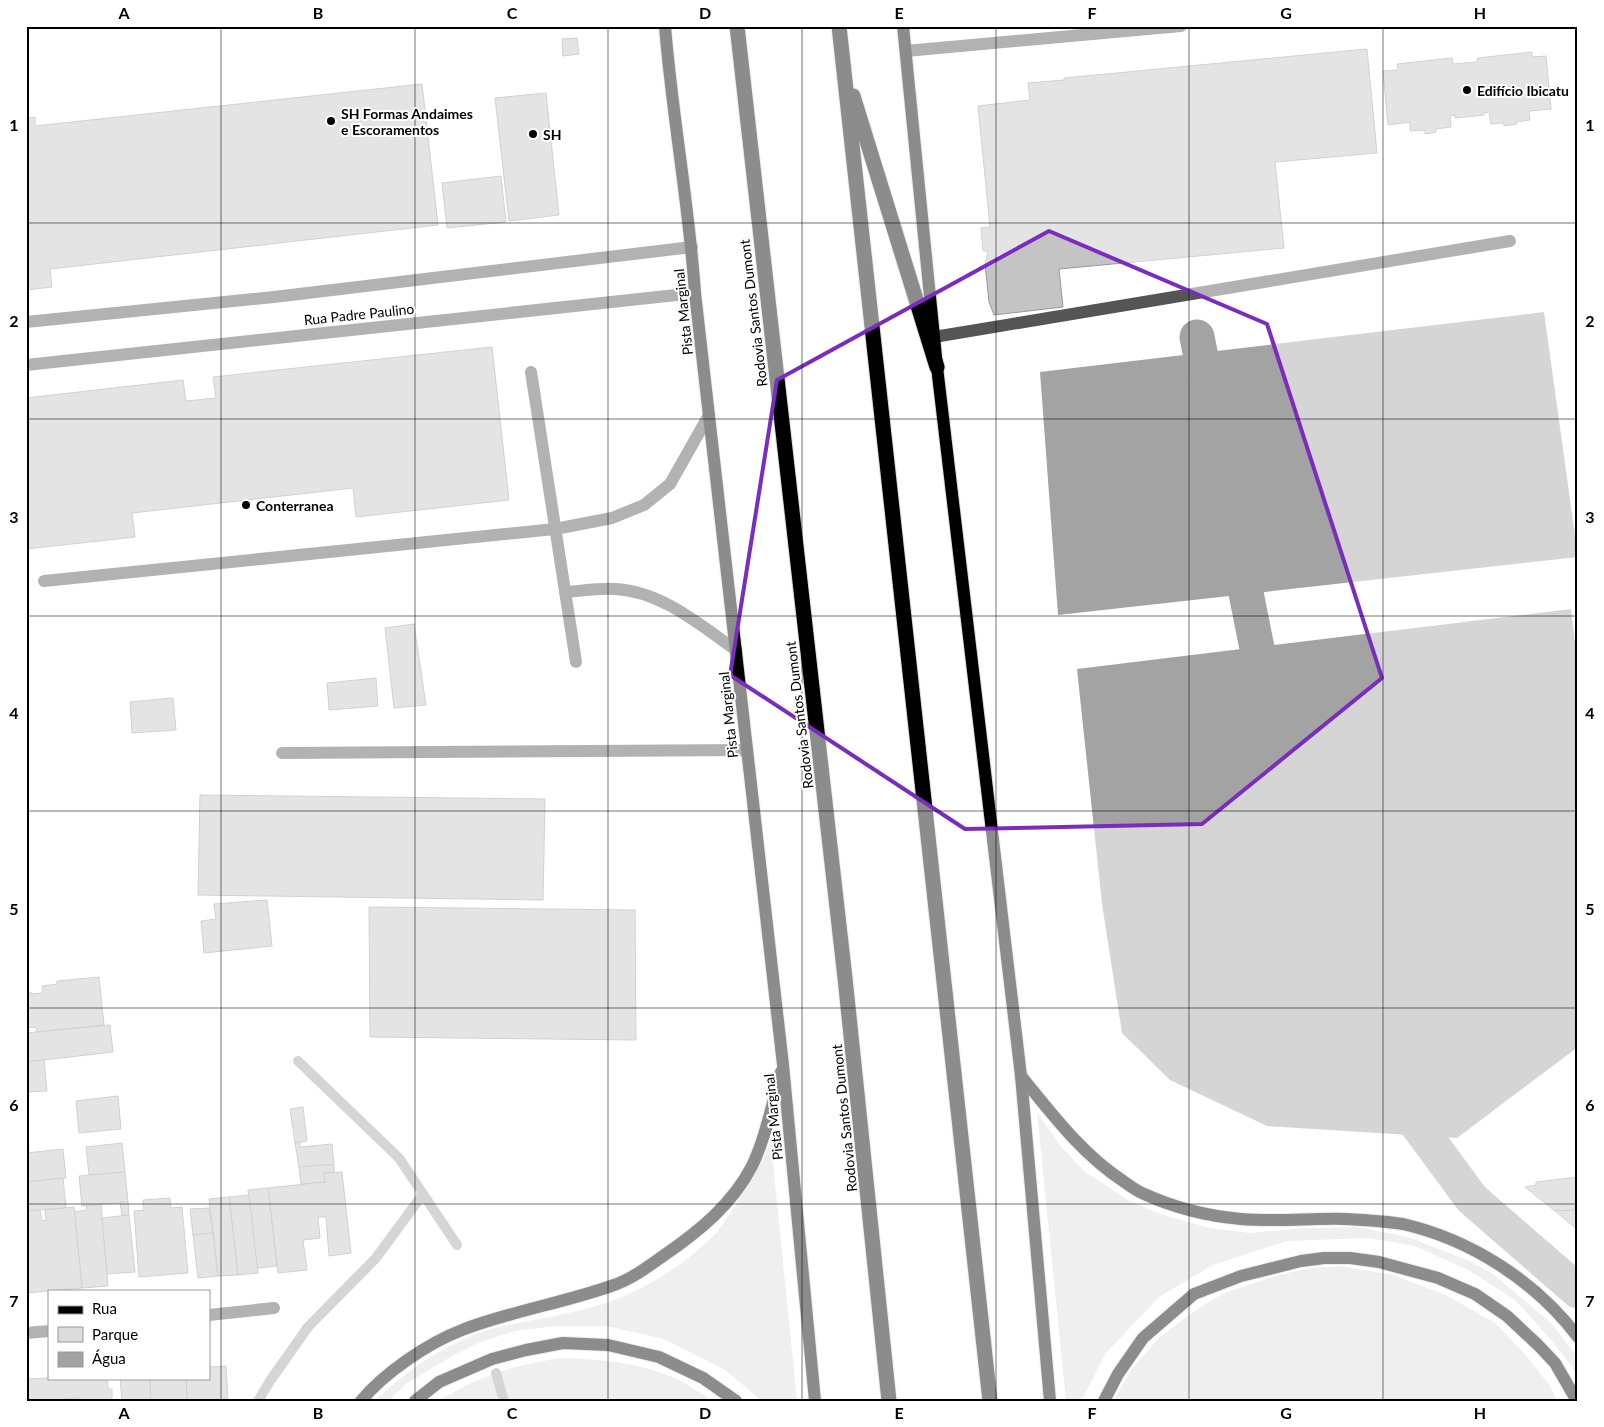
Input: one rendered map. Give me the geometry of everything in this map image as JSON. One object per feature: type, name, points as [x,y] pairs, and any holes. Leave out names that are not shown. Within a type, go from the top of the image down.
[{"type":"highway","name":"Rodovia Santos Dumont","points":[[737,26],[846,988],[890,1401]]},
{"type":"highway","points":[[839,26],[990,1401]]},
{"type":"highway","points":[[843,62],[937,367]]},
{"type":"main road","name":"Pista Marginal","points":[[665,26],[668,67],[692,247],[695,293],[783,1065],[815,1401]]},
{"type":"main road","points":[[903,26],[937,367],[1021,1076],[1050,1401]]},
{"type":"main road","points":[[360,1401],[387,1376],[420,1351],[461,1330],[615,1285],[641,1272],[687,1240],[723,1208],[752,1166],[761,1144],[783,1065]]},
{"type":"main road","points":[[1021,1076],[1080,1146],[1106,1170],[1141,1192],[1185,1209],[1240,1219],[1347,1219],[1402,1224],[1454,1241],[1495,1262],[1524,1281],[1548,1303],[1578,1337]]},
{"type":"main road","points":[[1104,1401],[1118,1374],[1143,1338],[1194,1294],[1241,1276],[1301,1261],[1341,1258],[1378,1262],[1406,1269],[1438,1278],[1475,1294],[1507,1316],[1538,1345],[1555,1363],[1577,1401]]},
{"type":"main road","points":[[415,1401],[439,1382],[492,1359],[564,1343],[608,1345],[659,1357],[703,1378],[736,1401]]},
{"type":"street","points":[[906,52],[1181,26]]},
{"type":"street","points":[[934,337],[1510,241]]},
{"type":"street","name":"Rua Padre Paulino","points":[[26,322],[274,296],[692,247]]},
{"type":"street","name":"Rua Padre Paulino","points":[[26,365],[695,293]]},
{"type":"street","points":[[531,372],[576,662]]},
{"type":"street","points":[[44,581],[555,529],[612,518],[644,505],[670,484],[709,415]]},
{"type":"street","points":[[565,592],[615,589],[650,596],[684,614],[736,650]]},
{"type":"street","points":[[282,753],[747,750]]},
{"type":"street","points":[[210,1315],[274,1308]]},
{"type":"street","points":[[26,1333],[48,1331]]},
{"type":"highlighted area","points":[[1049,231],[1267,324],[1382,678],[1202,824],[965,829],[730,675],[777,380]]},
{"type":"green space","points":[[1037,1112],[1059,1144],[1084,1171],[1128,1200],[1160,1214],[1210,1228],[1250,1233],[1306,1228],[1359,1227],[1411,1238],[1469,1261],[1493,1274],[1553,1325],[1578,1358],[1578,1377],[1545,1333],[1515,1300],[1470,1271],[1415,1246],[1368,1238],[1287,1241],[1213,1265],[1159,1297],[1106,1353],[1081,1401],[1066,1401]]},
{"type":"green space","points":[[771,1143],[797,1401],[762,1401],[725,1370],[664,1339],[606,1326],[555,1326],[515,1331],[478,1343],[407,1383],[388,1401],[374,1401],[420,1364],[457,1342],[482,1332],[606,1303],[646,1286],[664,1275],[682,1263],[719,1230],[746,1189]]},
{"type":"green space","points":[[1342,1266],[1393,1275],[1446,1295],[1495,1323],[1524,1353],[1550,1386],[1557,1401],[1114,1401],[1131,1370],[1159,1338],[1190,1314],[1224,1293],[1279,1275],[1311,1268]]},
{"type":"green space","points":[[562,1358],[622,1363],[665,1374],[692,1387],[712,1401],[439,1401],[468,1384],[498,1372]]},
{"type":"water","points":[[1544,312],[1578,557],[1058,615],[1040,372]]},
{"type":"water","points":[[1571,609],[1578,667],[1578,1047],[1457,1138],[1267,1126],[1170,1080],[1122,1033],[1102,904],[1077,669]]},
{"type":"building","points":[[577,38],[579,54],[563,56],[562,39]]},
{"type":"building","points":[[1367,49],[1377,153],[1275,162],[1284,248],[1059,269],[1063,307],[994,315],[989,302],[985,264],[988,251],[983,251],[981,228],[990,227],[978,106],[1030,100],[1028,83]]},
{"type":"building","name":"Edifício Ibicatu","points":[[1532,52],[1532,57],[1546,56],[1551,109],[1529,111],[1530,120],[1504,126],[1504,123],[1491,124],[1489,112],[1484,113],[1484,115],[1455,118],[1455,115],[1450,116],[1451,127],[1436,129],[1436,132],[1425,134],[1425,130],[1410,131],[1410,122],[1388,125],[1383,71],[1398,70],[1397,64],[1452,58],[1453,64],[1477,62],[1478,58]]},
{"type":"building","points":[[422,84],[438,225],[50,269],[52,287],[26,290],[26,118],[35,117],[35,126]]},
{"type":"building","points":[[546,93],[559,215],[509,221],[495,98]]},
{"type":"building","points":[[501,176],[506,222],[447,228],[442,183]]},
{"type":"building","points":[[492,347],[509,500],[356,517],[353,488],[132,513],[135,537],[26,549],[26,398],[183,380],[186,401],[216,398],[213,377]]},
{"type":"building","points":[[414,624],[426,705],[394,708],[385,628]]},
{"type":"building","points":[[376,678],[378,706],[329,710],[327,683]]},
{"type":"building","points":[[173,698],[176,730],[132,733],[130,702]]},
{"type":"building","points":[[200,795],[545,799],[543,900],[198,895]]},
{"type":"building","points":[[267,900],[272,946],[204,953],[201,921],[216,919],[214,904]]},
{"type":"building","points":[[369,907],[635,910],[636,1040],[370,1037]]},
{"type":"building","points":[[99,977],[104,1025],[37,1032],[36,1027],[26,1028],[26,993],[43,993],[42,986],[57,984],[57,981]]},
{"type":"building","points":[[110,1025],[113,1052],[26,1062],[26,1033]]},
{"type":"building","points":[[44,1060],[47,1091],[26,1092],[26,1062]]},
{"type":"building","points":[[118,1096],[121,1129],[79,1133],[76,1101]]},
{"type":"building","points":[[26,1104],[29,1149],[26,1149]]},
{"type":"building","points":[[303,1107],[307,1141],[295,1143],[290,1109]]},
{"type":"building","points":[[300,1142],[300,1147],[332,1144],[334,1165],[299,1167],[295,1143]]},
{"type":"building","points":[[122,1143],[125,1172],[89,1175],[86,1147]]},
{"type":"building","points":[[63,1149],[66,1178],[26,1182],[26,1153]]},
{"type":"building","points":[[334,1165],[334,1172],[324,1173],[325,1182],[301,1184],[299,1167]]},
{"type":"building","points":[[125,1172],[128,1202],[82,1206],[79,1176]]},
{"type":"building","points":[[342,1172],[351,1253],[329,1256],[326,1217],[318,1217],[320,1238],[303,1240],[307,1270],[278,1273],[268,1188],[325,1182],[324,1173]]},
{"type":"building","points":[[1578,1177],[1578,1207],[1575,1207],[1575,1210],[1555,1211],[1525,1187],[1536,1185],[1536,1182]]},
{"type":"building","points":[[63,1178],[66,1208],[26,1211],[26,1182]]},
{"type":"building","points":[[268,1188],[277,1266],[257,1268],[248,1190]]},
{"type":"building","points":[[249,1195],[258,1273],[238,1275],[229,1197]]},
{"type":"building","points":[[229,1197],[238,1275],[218,1276],[209,1199]]},
{"type":"building","points":[[170,1198],[171,1208],[182,1207],[188,1273],[139,1277],[134,1211],[144,1210],[143,1200]]},
{"type":"building","points":[[120,1202],[128,1202],[129,1215],[122,1216]]},
{"type":"building","points":[[101,1204],[108,1286],[82,1288],[74,1212],[87,1210],[86,1206]]},
{"type":"building","points":[[74,1207],[82,1288],[26,1293],[26,1211],[40,1210],[42,1221],[46,1220],[45,1210]]},
{"type":"building","points":[[1575,1207],[1578,1207],[1578,1230],[1555,1211],[1575,1210]]},
{"type":"building","points":[[209,1208],[213,1233],[193,1235],[190,1209]]},
{"type":"building","points":[[129,1215],[135,1272],[107,1274],[102,1218]]},
{"type":"building","points":[[213,1233],[218,1276],[198,1278],[193,1235]]},
{"type":"building","points":[[226,1366],[228,1401],[187,1401],[186,1380],[210,1380],[210,1367]]},
{"type":"building","points":[[26,1379],[107,1380],[108,1389],[112,1389],[112,1401],[80,1401],[80,1398],[63,1399],[63,1401],[26,1401]]},
{"type":"building","points":[[120,1380],[150,1380],[151,1401],[122,1401]]},
{"type":"building","points":[[150,1380],[186,1380],[187,1401],[151,1401]]},
{"type":"waterway","points":[[1197,337],[1209,398]]},
{"type":"waterway","points":[[1237,548],[1266,693]]},
{"type":"waterway","points":[[298,1061],[399,1158],[457,1245]]},
{"type":"waterway","points":[[1400,1096],[1407,1111],[1472,1199],[1578,1291]]},
{"type":"waterway","points":[[258,1401],[308,1327],[376,1258],[423,1194]]},
{"type":"waterway","points":[[496,1373],[504,1401]]},
{"type":"place","name":"Edifício Ibicatu","points":[[1467,90]]},
{"type":"place","name":"SH Formas Andaimes e Escoramentos","points":[[331,121]]},
{"type":"place","name":"SH","points":[[533,134]]},
{"type":"place","name":"Conterranea","points":[[246,505]]}]
